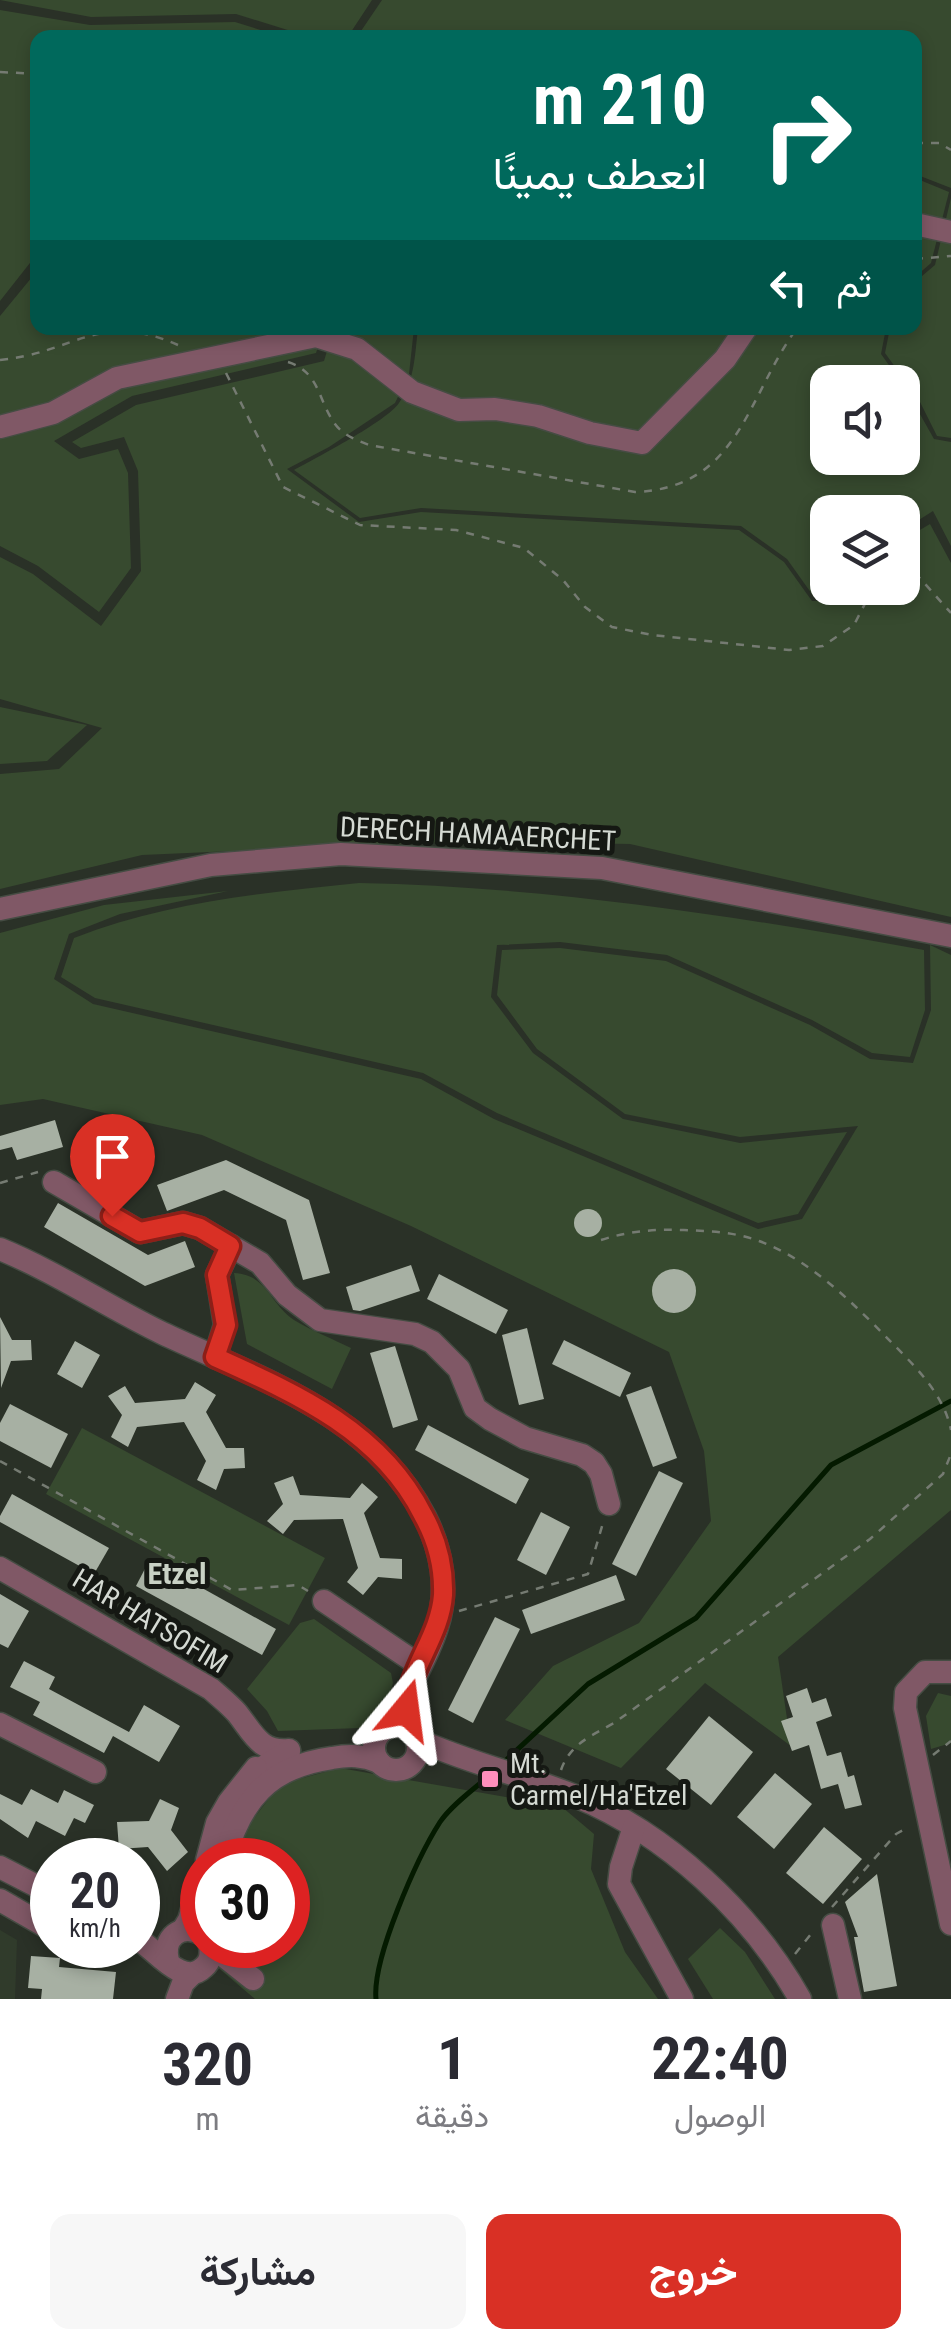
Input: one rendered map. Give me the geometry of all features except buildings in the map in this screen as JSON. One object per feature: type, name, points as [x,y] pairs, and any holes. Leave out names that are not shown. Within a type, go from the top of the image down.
[{"type":"street","points":[[922,226],[951,232]]},
{"type":"street","points":[[0,427],[52,413],[117,378],[316,336],[356,348],[412,392],[459,410],[495,408],[642,443],[725,359],[741,335]]},
{"type":"street","name":"DERECH HAMAAERCHET","points":[[0,909],[211,865],[341,854],[602,868],[951,936]]},
{"type":"street","points":[[54,1182],[140,1232],[183,1223],[200,1228],[260,1263],[286,1295],[320,1320],[415,1334],[432,1342],[458,1370],[475,1408],[526,1438],[582,1455],[594,1463],[609,1504]]},
{"type":"street","points":[[215,1357],[226,1325],[217,1275],[230,1246]]},
{"type":"street","points":[[0,1249],[320,1408],[358,1433],[391,1464],[432,1532],[442,1567],[443,1598],[437,1628],[374,1747],[379,1762]]},
{"type":"street","name":"HAR HATSOFIM","points":[[0,1568],[210,1690],[233,1708],[257,1740]]},
{"type":"street","points":[[324,1600],[416,1670]]},
{"type":"street","points":[[413,1763],[418,1754],[406,1700],[416,1670]]},
{"type":"street","points":[[951,1672],[925,1672],[906,1692],[905,1723],[951,1924]]},
{"type":"street","points":[[0,1724],[95,1772]]},
{"type":"street","points":[[254,1773],[400,1726],[472,1760],[554,1788],[634,1826],[668,1850],[723,1898],[800,1999]]},
{"type":"street","points":[[257,1740],[287,1760],[365,1757],[396,1771],[436,1758],[472,1760]]},
{"type":"street","points":[[214,1838],[223,1813],[254,1773],[257,1740]]},
{"type":"street","points":[[230,1838],[244,1809],[287,1760]]},
{"type":"street","points":[[634,1826],[619,1884],[682,1999]]},
{"type":"street","points":[[0,1867],[30,1883]]},
{"type":"street","points":[[0,1900],[30,1917]]},
{"type":"street","points":[[826,1921],[850,1999]]},
{"type":"street","points":[[180,1937],[166,1946],[180,1953]]},
{"type":"street","points":[[177,1999],[190,1968]]},
{"type":"street","points":[[233,1968],[246,1973]]},
{"type":"path","points":[[0,72],[30,74]]},
{"type":"path","points":[[922,143],[939,143],[951,150]]},
{"type":"path","points":[[922,259],[951,256]]},
{"type":"path","points":[[218,358],[283,487],[360,525],[456,530],[524,548],[563,580],[584,607],[612,627],[789,650],[822,646],[854,626],[864,605]]},
{"type":"path","points":[[920,578],[951,613]]},
{"type":"path","points":[[0,1183],[42,1170],[54,1182]]},
{"type":"path","points":[[601,1240],[631,1230],[666,1229],[730,1234],[761,1241],[816,1272],[878,1328],[938,1396],[951,1430]]},
{"type":"path","points":[[554,1788],[567,1754],[577,1744],[614,1723],[870,1539],[942,1474],[951,1454]]},
{"type":"path","points":[[0,1461],[232,1590],[298,1585],[324,1600]]},
{"type":"path","points":[[439,1617],[588,1574],[609,1504]]},
{"type":"path","points":[[782,1971],[896,1834],[927,1818]]},
{"type":"shaded area","points":[[0,0],[372,0],[352,30],[287,30],[236,14],[91,17]]},
{"type":"shaded area","points":[[382,0],[951,0],[951,188],[922,177],[922,30],[362,30]]},
{"type":"shaded area","points":[[0,10],[90,25],[235,22],[261,30],[30,30],[30,263],[0,301]]},
{"type":"shaded area","points":[[922,181],[949,192],[931,263],[922,271]]},
{"type":"shaded area","points":[[951,198],[951,438],[937,436],[920,402],[920,365],[894,365],[885,353],[889,335],[922,335],[922,276],[935,265]]},
{"type":"shaded area","points":[[30,280],[30,335],[322,335],[316,353],[132,396],[54,441],[79,459],[118,449],[128,473],[131,568],[99,612],[38,566],[0,546],[0,316]]},
{"type":"shaded area","points":[[332,335],[413,335],[409,374],[395,403],[329,447],[287,469],[359,522],[421,512],[739,530],[784,562],[810,598],[810,605],[920,605],[920,530],[930,524],[951,563],[951,917],[630,844],[466,841],[142,855],[0,889],[0,774],[59,769],[102,728],[0,699],[0,557],[33,574],[101,626],[141,571],[138,471],[124,437],[81,448],[72,442],[136,405],[324,361]]},
{"type":"shaded area","points":[[417,335],[885,335],[881,354],[889,365],[810,365],[810,475],[920,475],[920,414],[934,439],[951,442],[951,546],[933,511],[920,519],[920,495],[810,495],[810,591],[787,559],[741,526],[421,508],[360,518],[294,470],[392,411],[411,376]]},
{"type":"shaded area","points":[[0,707],[87,725],[47,761],[0,764]]},
{"type":"shaded area","points":[[359,883],[501,890],[643,905],[924,950],[925,1010],[910,1057],[872,1053],[812,1020],[667,955],[560,942],[497,945],[491,997],[533,1053],[623,1119],[740,1143],[847,1132],[798,1214],[758,1223],[497,1113],[423,1073],[95,998],[61,977],[74,938],[109,926],[179,907]]},
{"type":"shaded area","points":[[228,891],[120,914],[69,934],[54,979],[93,1004],[421,1079],[494,1119],[758,1229],[802,1219],[858,1126],[740,1137],[625,1114],[537,1049],[497,995],[502,950],[560,948],[666,961],[810,1025],[870,1059],[913,1063],[931,1010],[930,945],[951,955],[951,1510],[778,1657],[791,1746],[705,1683],[621,1768],[505,1720],[553,1666],[639,1623],[711,1521],[704,1451],[669,1352],[411,1226],[202,1135],[43,1099],[0,1105],[0,933],[104,905]]},
{"type":"shaded area","points":[[234,1273],[261,1284],[294,1320],[351,1348],[332,1389],[247,1344]]},
{"type":"shaded area","points":[[82,1428],[325,1558],[289,1625],[46,1494]]},
{"type":"shaded area","points":[[314,1619],[391,1673],[393,1683],[385,1709],[375,1722],[360,1728],[278,1731],[267,1711],[247,1689],[300,1623]]},
{"type":"shaded area","points":[[938,1693],[951,1696],[951,1743],[931,1749],[926,1716]]},
{"type":"shaded area","points":[[340,1768],[562,1807],[594,1834],[591,1869],[625,1952],[658,1999],[255,1999],[218,1968],[310,1968],[310,1838],[244,1838],[247,1827],[280,1784]]},
{"type":"shaded area","points":[[720,1928],[745,1952],[775,1999],[713,1999],[688,1959]]},
{"type":"shaded area","points":[[0,1930],[17,1940],[15,1999],[0,1999]]},
{"type":"waterway","points":[[504,1762],[588,1684],[696,1618],[831,1465],[951,1401]]},
{"type":"waterway","points":[[376,1999],[388,1935],[430,1838],[445,1815],[492,1773]]},
{"type":"place","name":"Mt. Carmel/Ha'Etzel","points":[[490,1779]]},
{"type":"district","name":"Etzel","points":[[177,1573]]},
{"type":"route","points":[[112,1216],[140,1232],[183,1223],[230,1246],[217,1275],[226,1325],[215,1357],[320,1408],[358,1433],[391,1464],[415,1498],[432,1532],[442,1567],[443,1598],[437,1628],[414,1676],[406,1710]]}]
